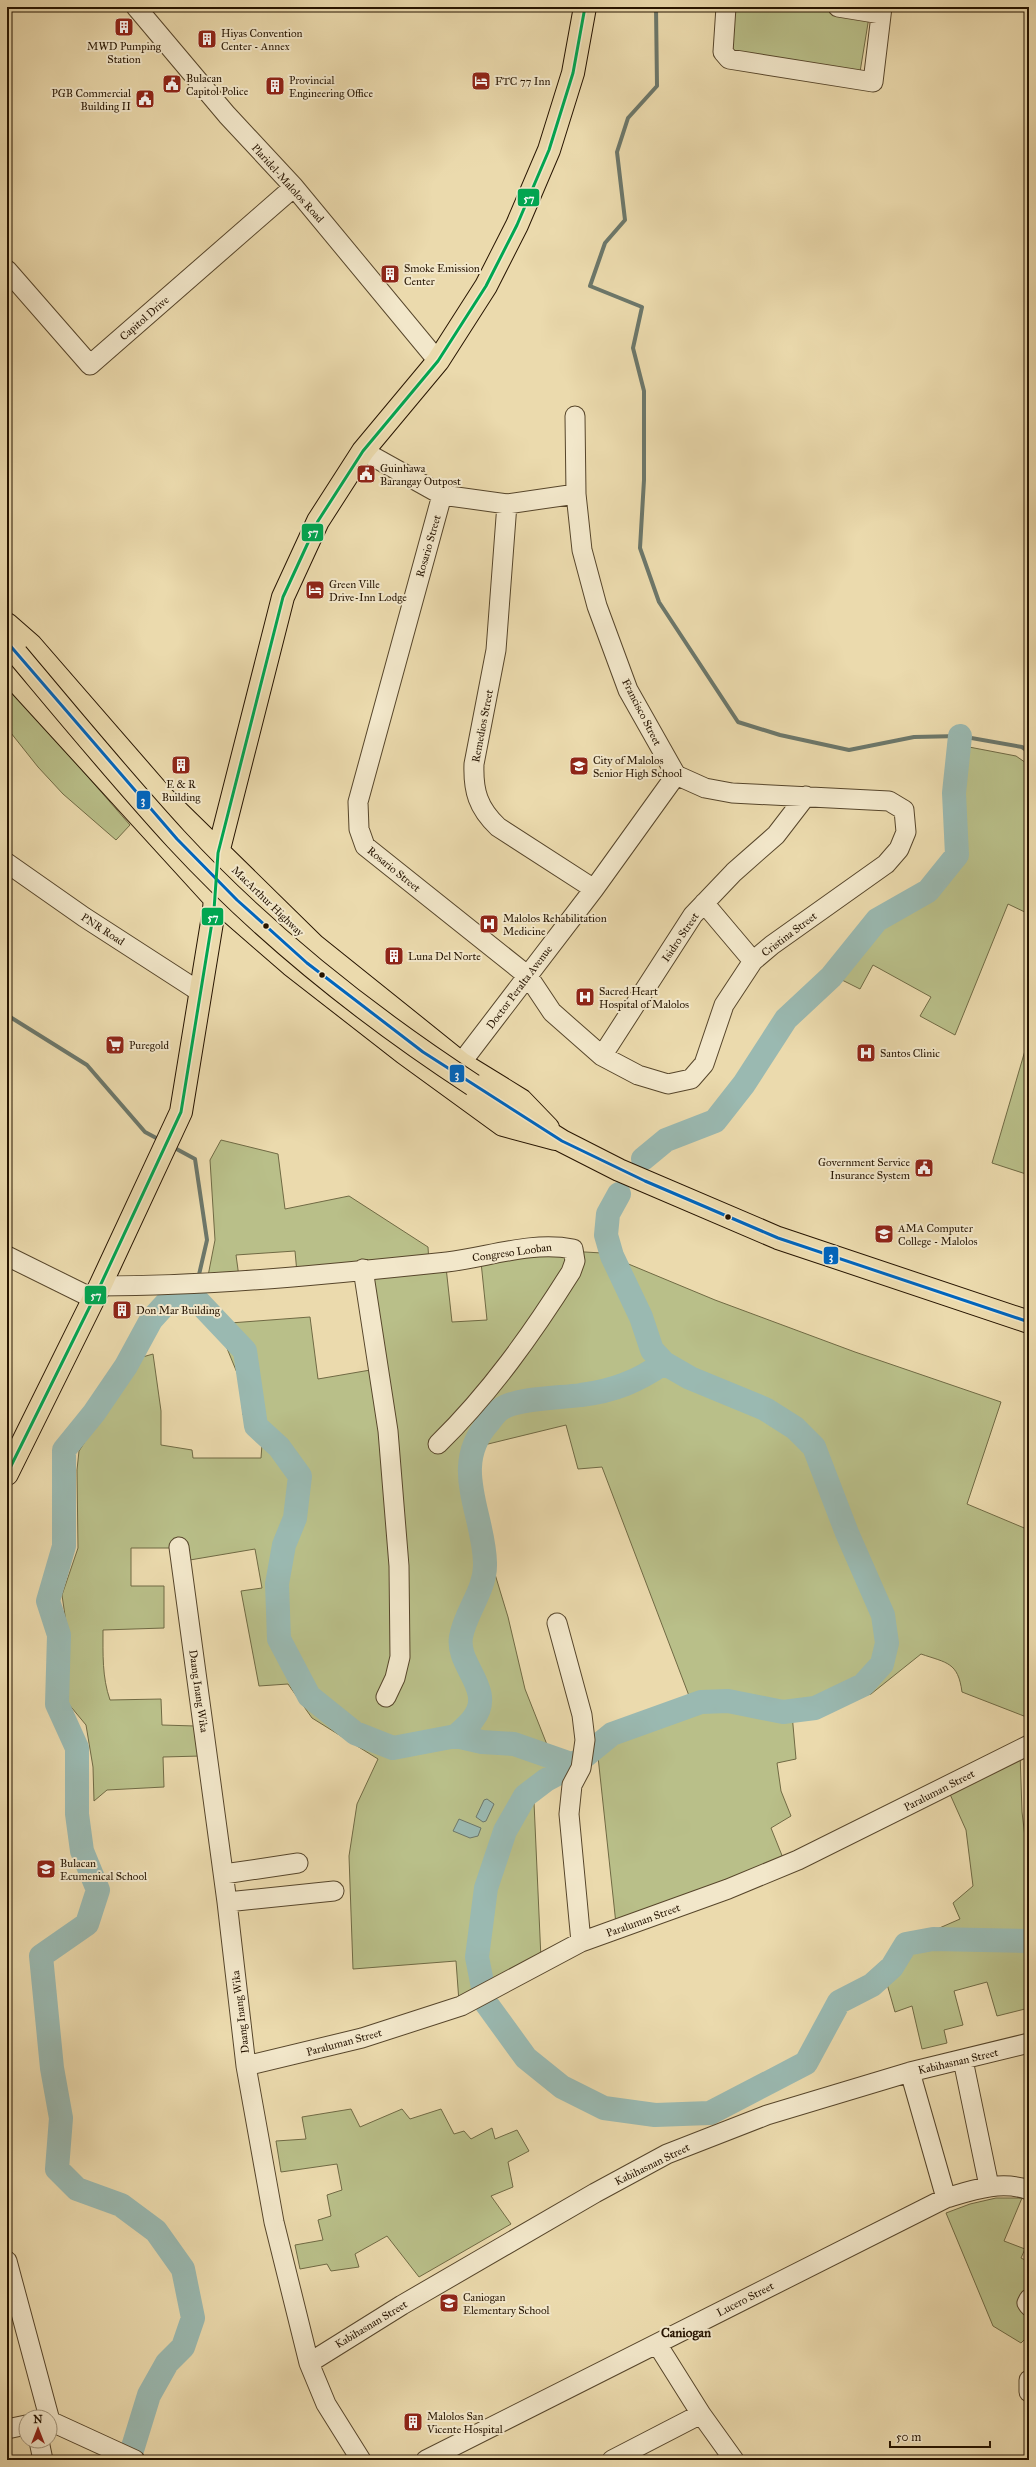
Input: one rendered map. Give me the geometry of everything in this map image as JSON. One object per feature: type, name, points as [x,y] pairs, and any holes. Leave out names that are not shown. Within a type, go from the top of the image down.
[{"type":"main road","points":[[7,1474],[97,1292],[182,1112],[215,899],[218,853],[283,597],[318,521],[363,452],[438,361],[486,286],[517,225],[549,150],[572,73],[585,7]]},
{"type":"main road","name":"MacArthur Highway","points":[[7,624],[31,645],[163,797],[218,853],[314,945],[461,1063],[521,1100],[562,1141]]},
{"type":"main road","name":"MacArthur Highway","points":[[10,655],[215,899],[291,965],[404,1053],[503,1125],[562,1141]]},
{"type":"main road","name":"MacArthur Highway","points":[[10,655],[177,839],[237,900],[307,963],[423,1052],[473,1085],[562,1141],[645,1182],[778,1238],[1029,1322]]},
{"type":"street","name":"Plaridel-Malolos Road","points":[[136,7],[226,115],[294,187],[438,361]]},
{"type":"street","points":[[726,7],[723,52],[729,59],[873,82],[882,10],[838,7]]},
{"type":"street","name":"Capitol Drive","points":[[7,270],[90,365],[294,187]]},
{"type":"street","name":"Francisco Street","points":[[575,416],[576,494],[582,550],[597,606],[628,690],[676,775]]},
{"type":"street","points":[[363,452],[442,495],[507,504],[576,494]]},
{"type":"street","name":"Rosario Street","points":[[442,495],[364,771],[358,802],[358,829],[365,846],[528,976],[552,1012],[602,1056],[638,1075],[668,1084]]},
{"type":"street","name":"Remedios Street","points":[[507,504],[496,650],[474,764],[473,782],[477,800],[485,815],[498,827],[594,889]]},
{"type":"street","points":[[676,775],[705,788],[732,793],[806,796]]},
{"type":"street","name":"Doctor Peralta Avenue","points":[[461,1063],[594,889],[676,775]]},
{"type":"street","name":"Cristina Street","points":[[668,1084],[691,1079],[704,1064],[724,1005],[754,961],[772,945],[886,864],[904,840],[904,810],[889,801],[878,802],[806,796]]},
{"type":"street","name":"Isidro Street","points":[[602,1056],[693,915],[734,872],[776,835],[806,796]]},
{"type":"street","name":"PNR Road","points":[[7,863],[84,917],[200,992]]},
{"type":"street","points":[[704,903],[754,961]]},
{"type":"street","name":"Congreso Looban","points":[[97,1292],[209,1284],[449,1262],[530,1248],[557,1246],[573,1249],[575,1261],[571,1272],[531,1334],[460,1422],[438,1444]]},
{"type":"street","points":[[7,1256],[97,1292]]},
{"type":"street","points":[[363,1269],[388,1431],[399,1566],[400,1657],[397,1672],[386,1697]]},
{"type":"street","name":"Daang Inang Wika","points":[[179,1547],[224,1874],[246,2066],[274,2222],[309,2363],[326,2404],[361,2460]]},
{"type":"street","points":[[557,1624],[582,1715],[585,1740],[581,1768],[572,1785],[569,1814],[581,1942]]},
{"type":"street","name":"Paraluman Street","points":[[246,2066],[362,2038],[461,2006],[498,1988],[581,1942],[728,1889],[798,1860],[1029,1745]]},
{"type":"street","points":[[224,1874],[298,1863]]},
{"type":"street","points":[[227,1902],[334,1891]]},
{"type":"street","name":"Kabihasnan Street","points":[[309,2363],[402,2305],[595,2193],[667,2154],[767,2115],[910,2072],[1029,2043]]},
{"type":"street","points":[[963,2060],[989,2186]]},
{"type":"street","points":[[910,2072],[946,2198]]},
{"type":"street","name":"Lucero Street","points":[[426,2460],[946,2198],[989,2186],[1019,2186],[1029,2190]]},
{"type":"street","points":[[7,2261],[47,2409]]},
{"type":"street","points":[[1029,2298],[1027,2303],[1029,2306]]},
{"type":"street","points":[[657,2344],[701,2414],[734,2460]]},
{"type":"street","points":[[1029,2380],[1029,2392]]},
{"type":"street","points":[[612,2460],[701,2414]]},
{"type":"street","points":[[58,2425],[128,2456]]},
{"type":"street","points":[[7,2429],[18,2427]]},
{"type":"street","points":[[41,2449],[43,2460]]},
{"type":"green space","points":[[735,7],[808,7],[869,17],[860,72],[728,51]]},
{"type":"green space","points":[[7,684],[130,825],[116,840],[63,794],[38,767],[7,728]]},
{"type":"green space","points":[[969,747],[1016,756],[1029,765],[1029,914],[1008,904],[955,1035],[920,1016],[931,997],[873,965],[860,989],[838,978],[881,924],[931,894],[962,857],[960,793]]},
{"type":"green space","points":[[1029,1037],[1029,1175],[992,1163]]},
{"type":"green space","points":[[221,1140],[278,1154],[285,1209],[349,1196],[428,1247],[429,1264],[297,1273],[295,1251],[236,1255],[239,1277],[208,1276],[215,1240],[210,1160]]},
{"type":"green space","points":[[568,1251],[602,1253],[715,1300],[855,1352],[1001,1402],[967,1504],[1029,1530],[1029,1718],[962,1692],[958,1675],[950,1665],[921,1654],[871,1694],[792,1714],[796,1759],[777,1763],[781,1791],[791,1816],[771,1828],[785,1863],[616,1924],[596,1738],[691,1701],[602,1467],[578,1469],[566,1425],[484,1445],[477,1463],[477,1490],[491,1561],[508,1617],[525,1689],[557,1770],[533,1780],[541,1959],[459,2002],[456,1961],[353,1969],[349,1856],[357,1804],[378,1759],[312,1718],[288,1684],[259,1686],[241,1591],[262,1588],[255,1549],[184,1561],[182,1548],[131,1548],[131,1586],[164,1586],[164,1628],[103,1630],[104,1674],[110,1700],[161,1699],[162,1725],[195,1726],[201,1756],[163,1757],[164,1787],[107,1790],[94,1801],[93,1767],[86,1725],[67,1702],[68,1636],[62,1595],[78,1548],[77,1470],[79,1451],[139,1358],[153,1354],[161,1411],[161,1445],[192,1450],[193,1458],[261,1458],[264,1416],[243,1415],[240,1380],[217,1324],[310,1317],[318,1379],[382,1368],[369,1283],[375,1274],[446,1267],[452,1322],[487,1320],[481,1262]]},
{"type":"green space","points":[[1020,1752],[1022,1812],[1029,1871],[1029,2008],[997,2016],[987,1982],[954,1991],[963,2025],[944,2030],[947,2043],[922,2049],[912,2006],[895,2012],[885,1977],[908,1947],[928,1933],[960,1919],[953,1903],[973,1886],[966,1830],[949,1792]]},
{"type":"green space","points":[[351,2109],[360,2127],[402,2109],[410,2119],[441,2109],[454,2134],[464,2131],[471,2139],[492,2128],[495,2139],[517,2130],[529,2151],[508,2162],[513,2187],[491,2196],[511,2224],[419,2277],[387,2236],[355,2254],[359,2267],[331,2271],[327,2264],[300,2269],[295,2245],[323,2240],[318,2220],[331,2216],[327,2195],[342,2190],[337,2164],[281,2172],[276,2141],[306,2139],[302,2117]]},
{"type":"green space","points":[[996,2198],[1022,2198],[1004,2241],[1025,2249],[1021,2258],[1029,2262],[1029,2335],[1021,2343],[993,2326],[946,2213],[970,2204]]},
{"type":"water","points":[[487,1799],[494,1804],[486,1821],[483,1822],[476,1817],[484,1800]]},
{"type":"water","points":[[459,1819],[481,1828],[478,1836],[470,1838],[453,1831]]},
{"type":"waterway","points":[[656,7],[657,86],[628,118],[617,152],[625,220],[605,243],[590,286],[642,307],[633,348],[644,391],[644,480],[640,548],[659,602],[738,722],[780,735],[849,750],[914,737],[960,736],[1022,747],[1029,752]]},
{"type":"waterway","points":[[643,1159],[666,1140],[715,1121],[744,1084],[786,1019],[831,977],[877,920],[928,891],[957,855],[954,793],[960,736]]},
{"type":"waterway","points":[[7,1015],[87,1065],[145,1132],[160,1140]]},
{"type":"waterway","points":[[171,1146],[195,1159],[207,1240],[198,1279]]},
{"type":"waterway","points":[[574,1765],[612,1734],[701,1702],[728,1701],[783,1712],[815,1708],[863,1685],[882,1664],[887,1643],[883,1615],[847,1533],[814,1447],[795,1428],[765,1409],[690,1378],[664,1363],[652,1350],[641,1317],[612,1256],[606,1235],[608,1214],[619,1194]]},
{"type":"waterway","points":[[194,1297],[196,1288]]},
{"type":"waterway","points":[[129,2460],[149,2395],[167,2363],[183,2347],[193,2318],[183,2269],[156,2231],[121,2205],[77,2189],[57,2169],[61,2118],[52,2068],[41,1956],[87,1924],[98,1890],[82,1851],[77,1814],[77,1748],[57,1704],[59,1635],[48,1601],[64,1546],[64,1450],[94,1413],[126,1366],[151,1320],[171,1298],[194,1297],[245,1351],[256,1426],[279,1447],[300,1476],[295,1518],[284,1545],[277,1584],[279,1639],[309,1696],[355,1733],[393,1748],[456,1736],[482,1742],[514,1744],[574,1765],[546,1780],[525,1796],[505,1831],[486,1888],[477,1957],[486,2003],[526,2058],[562,2087],[604,2108],[655,2115],[710,2113],[806,2063],[839,2002],[872,1985],[892,1967],[906,1944],[933,1939],[1029,1941]]},
{"type":"waterway","points":[[456,1736],[473,1719],[479,1708],[480,1698],[478,1688],[461,1648],[463,1628],[479,1592],[485,1563],[470,1473],[471,1456],[477,1439],[496,1413],[508,1405],[539,1399],[604,1391],[635,1380],[664,1363]]},
{"type":"transit line","name":"57","points":[[7,1474],[100,1286],[181,1112],[214,910],[218,853],[283,597],[318,521],[363,451],[438,361],[486,286],[517,225],[549,150],[573,73],[585,7]]},
{"type":"transit line","name":"3","points":[[7,642],[177,839],[237,900],[307,963],[423,1052],[562,1141],[645,1181],[778,1238],[1029,1322]]},
{"type":"place","name":"MWD Pumping Station","points":[[124,27]]},
{"type":"place","name":"Hiyas Convention Center - Annex","points":[[207,39]]},
{"type":"place","name":"FTC 77 Inn","points":[[481,81]]},
{"type":"place","name":"Bulacan Capitol Police","points":[[172,84]]},
{"type":"place","name":"Provincial Engineering Office","points":[[275,86]]},
{"type":"place","name":"PGB Commercial Building II","points":[[145,99]]},
{"type":"place","name":"Smoke Emission Center","points":[[390,274]]},
{"type":"place","name":"Guinhawa Barangay Outpost","points":[[366,474]]},
{"type":"place","name":"Green Ville Drive-Inn Lodge","points":[[315,590]]},
{"type":"place","name":"E & R Building","points":[[181,765]]},
{"type":"place","name":"City of Malolos Senior High School","points":[[579,766]]},
{"type":"place","name":"Malolos Rehabilitation Medicine","points":[[489,924]]},
{"type":"place","name":"Luna Del Norte","points":[[394,956]]},
{"type":"place","name":"Sacred Heart Hospital of Malolos","points":[[585,997]]},
{"type":"place","name":"Puregold","points":[[115,1045]]},
{"type":"place","name":"Santos Clinic","points":[[866,1053]]},
{"type":"place","name":"Government Service Insurance System","points":[[924,1168]]},
{"type":"place","name":"AMA Computer College - Malolos","points":[[884,1234]]},
{"type":"place","name":"Don Mar Building","points":[[122,1310]]},
{"type":"place","name":"Bulacan Ecumenical School","points":[[46,1869]]},
{"type":"place","name":"Caniogan Elementary School","points":[[449,2303]]},
{"type":"place","name":"Malolos San Vicente Hospital","points":[[413,2422]]},
{"type":"district","name":"Caniogan","points":[[686,2332]]}]
